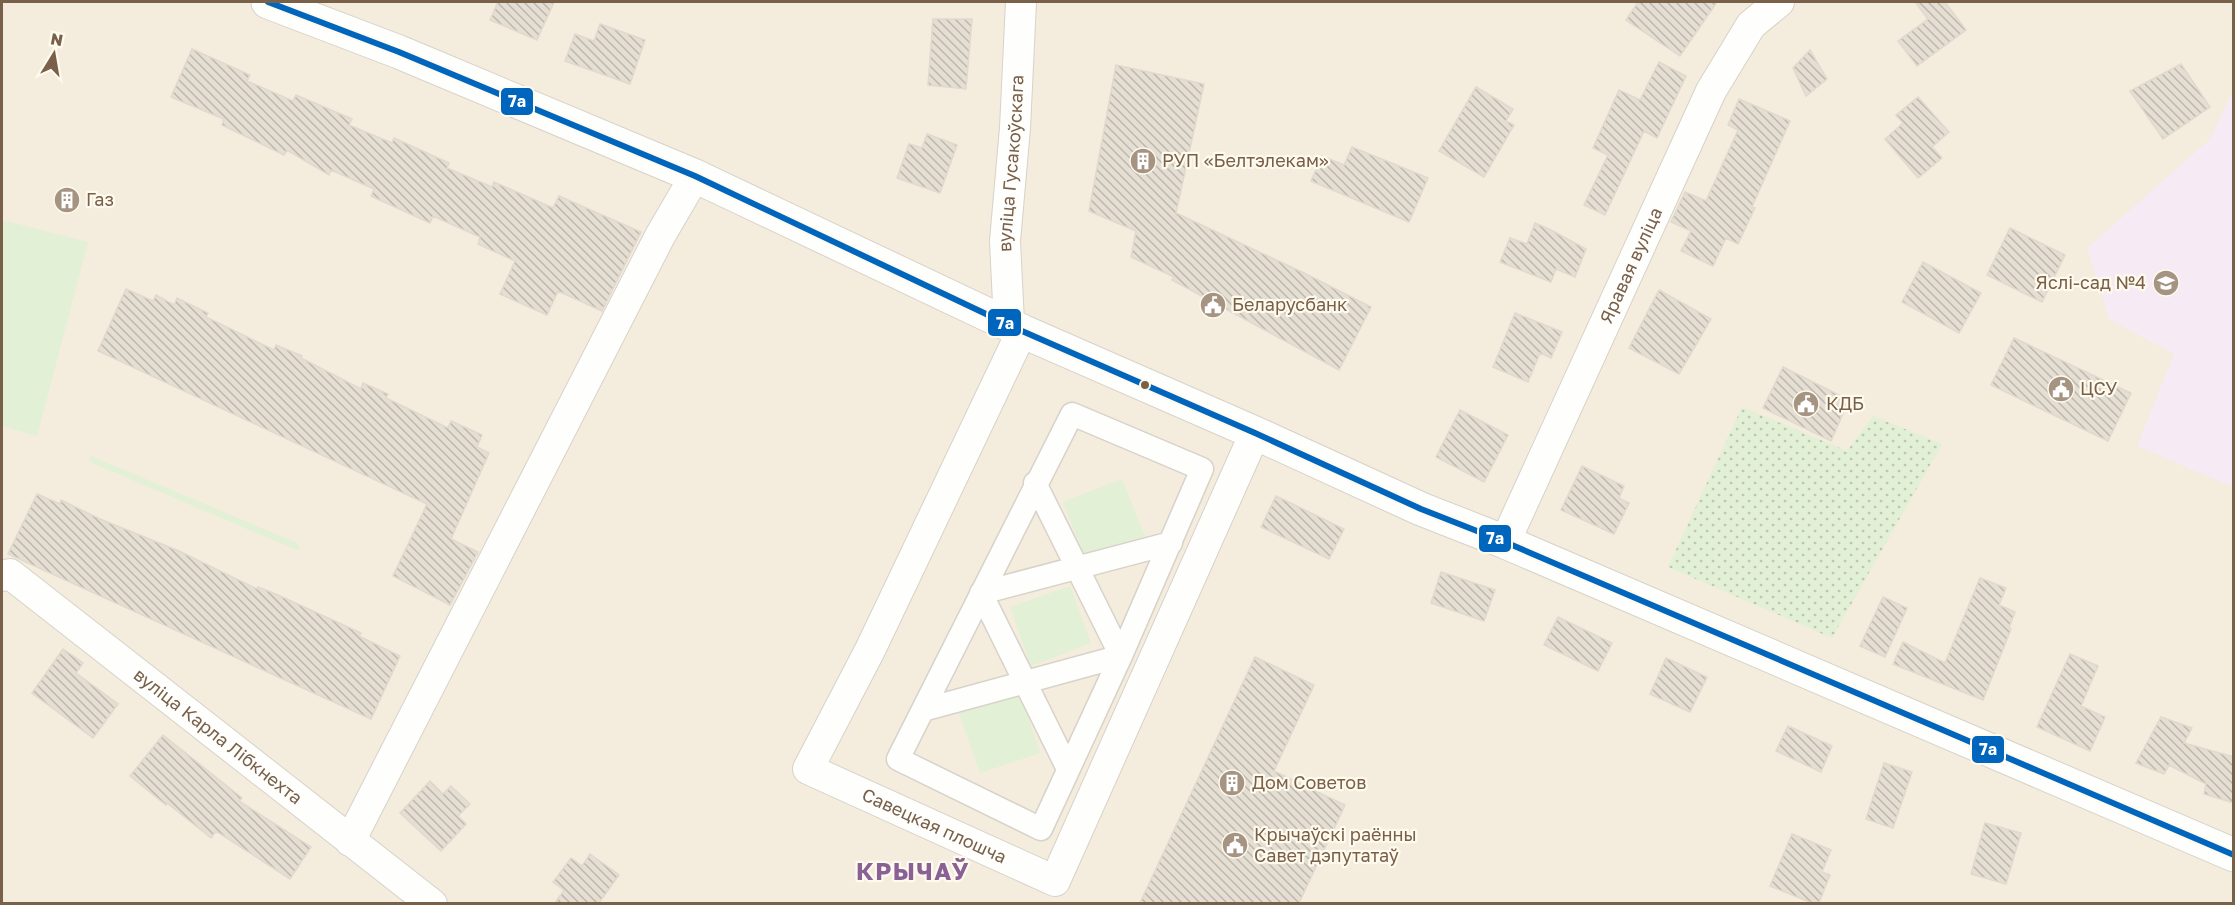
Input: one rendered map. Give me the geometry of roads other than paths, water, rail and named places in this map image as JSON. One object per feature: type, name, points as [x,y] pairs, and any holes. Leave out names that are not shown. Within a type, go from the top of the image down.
[{"type":"street","points":[[267,2],[399,52],[695,176],[1015,327],[1421,509],[1505,542],[2234,855]]},
{"type":"street","name":"вуліца Гусакоўскага","points":[[1015,327],[1005,241],[1015,128],[1021,2]]},
{"type":"street","name":"Яравая вуліца","points":[[1505,542],[1710,91],[1751,25],[1779,2]]},
{"type":"street","points":[[351,841],[655,247],[695,176]]},
{"type":"street","name":"Савецкая плошча","points":[[1015,327],[870,650],[808,769],[1055,881],[1255,433]]},
{"type":"street","points":[[1072,414],[1202,469],[1171,543],[1041,829],[898,759],[1035,483],[1072,414]]},
{"type":"street","points":[[1035,483],[1121,656]]},
{"type":"street","points":[[981,593],[1171,543]]},
{"type":"street","name":"вуліца Карла Лібкнехта","points":[[2,576],[10,574],[432,903]]},
{"type":"street","points":[[981,593],[1068,769]]},
{"type":"street","points":[[923,710],[1121,656]]},
{"type":"place","name":"РУП «Белтэлекам»","points":[[1143,161]]},
{"type":"place","name":"Газ","points":[[67,200]]},
{"type":"place","name":"Яслі-сад №4","points":[[2166,283]]},
{"type":"place","name":"Беларусбанк","points":[[1213,305]]},
{"type":"place","name":"ЦСУ","points":[[2061,389]]},
{"type":"place","name":"КДБ","points":[[1806,404]]},
{"type":"place","name":"Дом Советов","points":[[1232,783]]},
{"type":"place","name":"Крычаўскі раённы Савет дэпутатаў","points":[[1235,845]]},
{"type":"district","name":"КРЫЧАЎ","points":[[913,872]]}]
